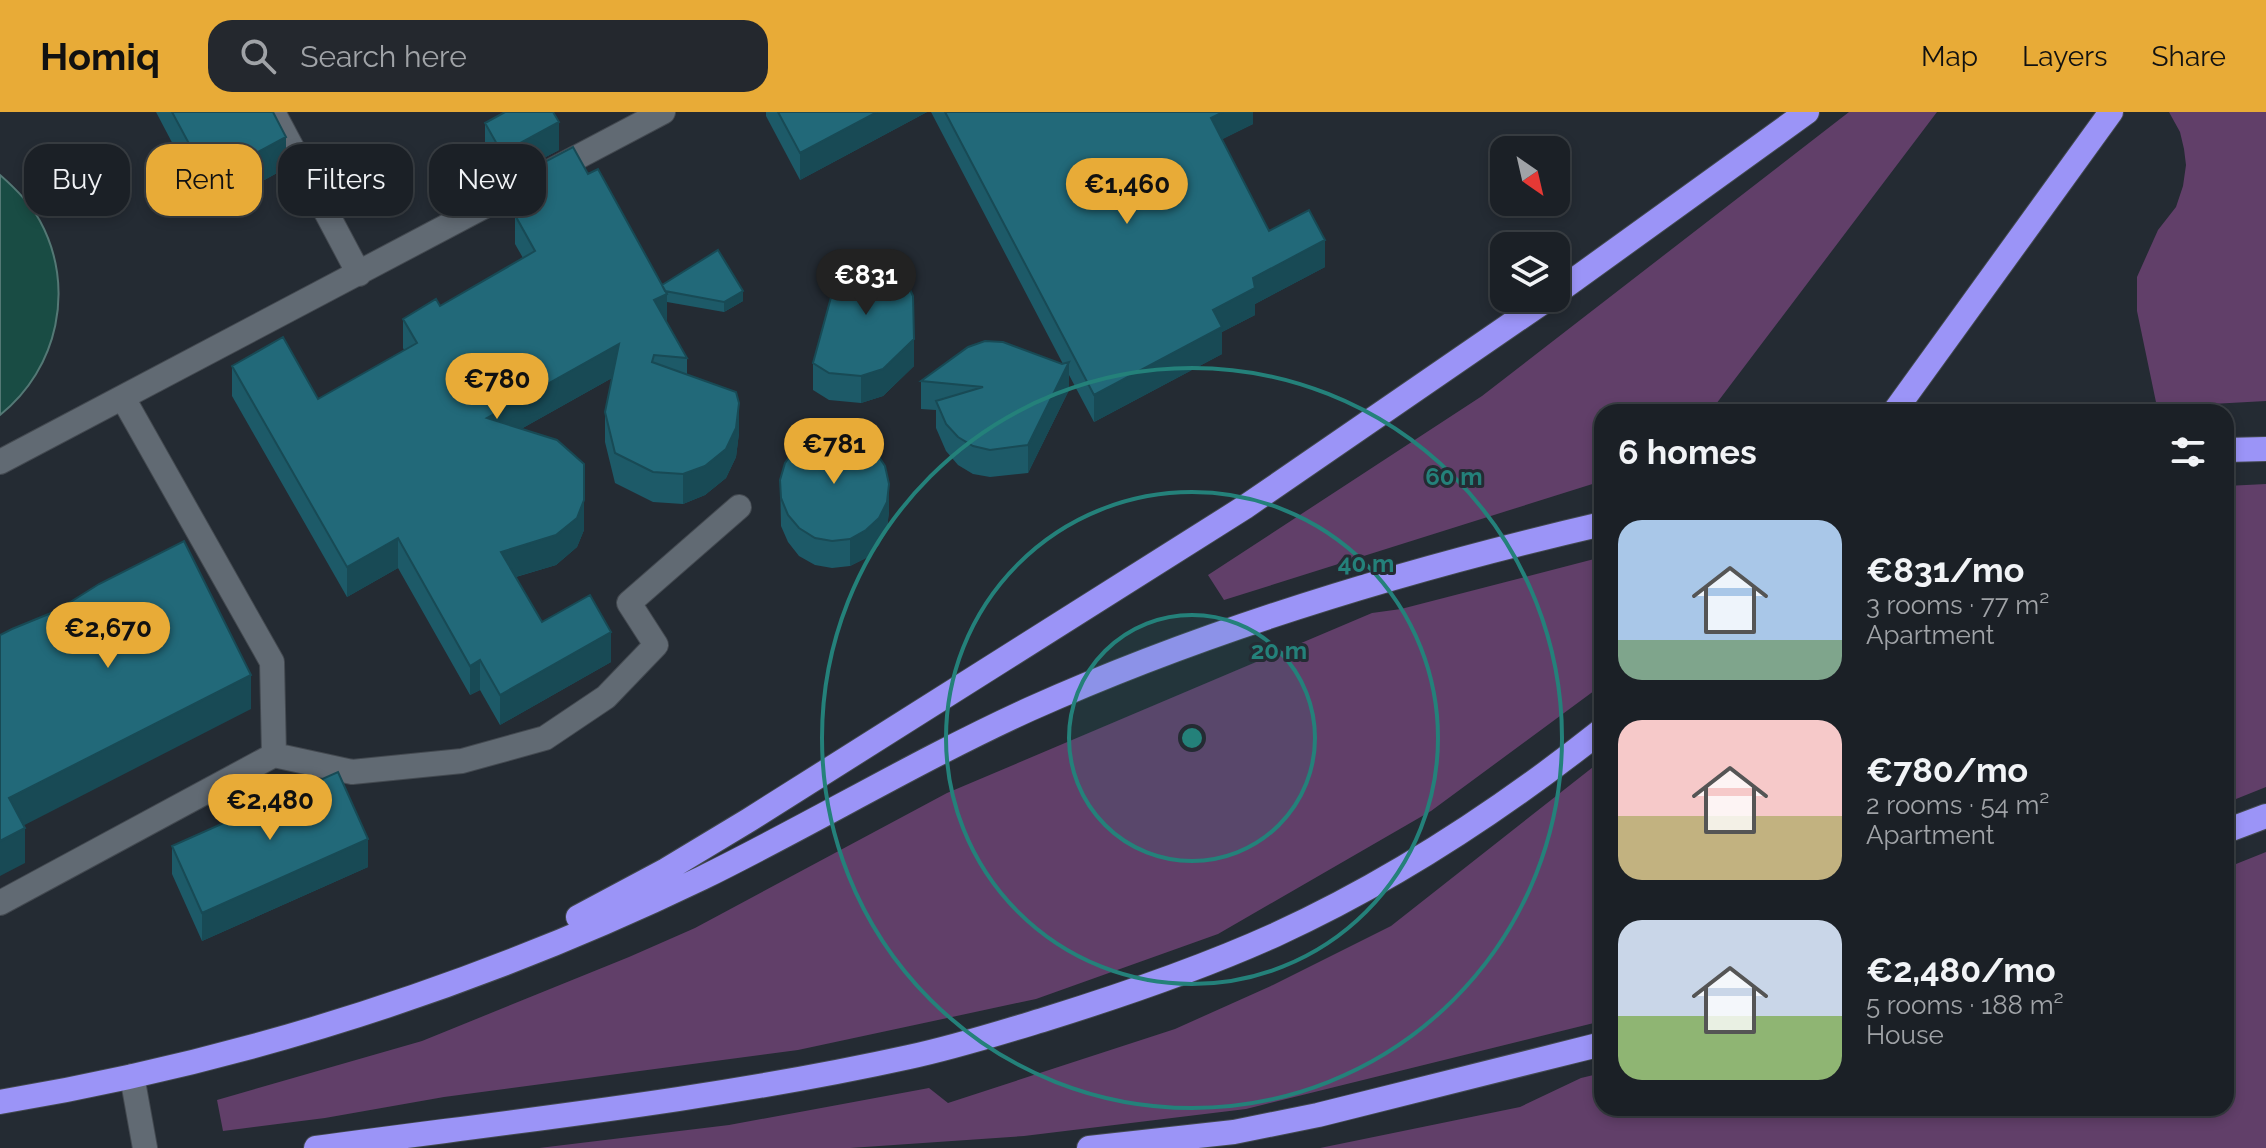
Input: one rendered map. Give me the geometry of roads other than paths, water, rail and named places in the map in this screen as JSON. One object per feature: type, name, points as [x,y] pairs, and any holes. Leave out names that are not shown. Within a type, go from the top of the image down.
[{"type":"highway","points":[[1570,283],[1807,112]]},
{"type":"highway","points":[[1900,404],[2111,112]]},
{"type":"highway","points":[[391,1003],[603,905],[725,834],[1245,507],[1529,312]]},
{"type":"highway","points":[[2234,450],[2266,449]]},
{"type":"highway","points":[[0,1102],[227,1054],[358,1016],[478,974],[592,928],[703,877],[954,746],[1030,709],[1112,675],[1373,584],[1594,526]]},
{"type":"highway","points":[[316,1148],[779,1084],[913,1056],[1083,1007],[1181,975],[1276,935],[1368,888],[1469,828],[1542,778],[1594,736]]},
{"type":"highway","points":[[2234,828],[2266,816]]},
{"type":"highway","points":[[1089,1148],[1234,1132],[1318,1115],[1594,1046]]},
{"type":"lane","points":[[273,112],[359,274]]},
{"type":"lane","points":[[0,462],[663,112]]},
{"type":"lane","points":[[123,398],[272,662],[274,755]]},
{"type":"lane","points":[[0,903],[274,755],[352,772],[462,761],[545,738],[606,697],[656,645],[629,603],[739,507]]},
{"type":"lane","points":[[176,552],[201,536]]},
{"type":"lane","points":[[132,1076],[145,1148]]}]
